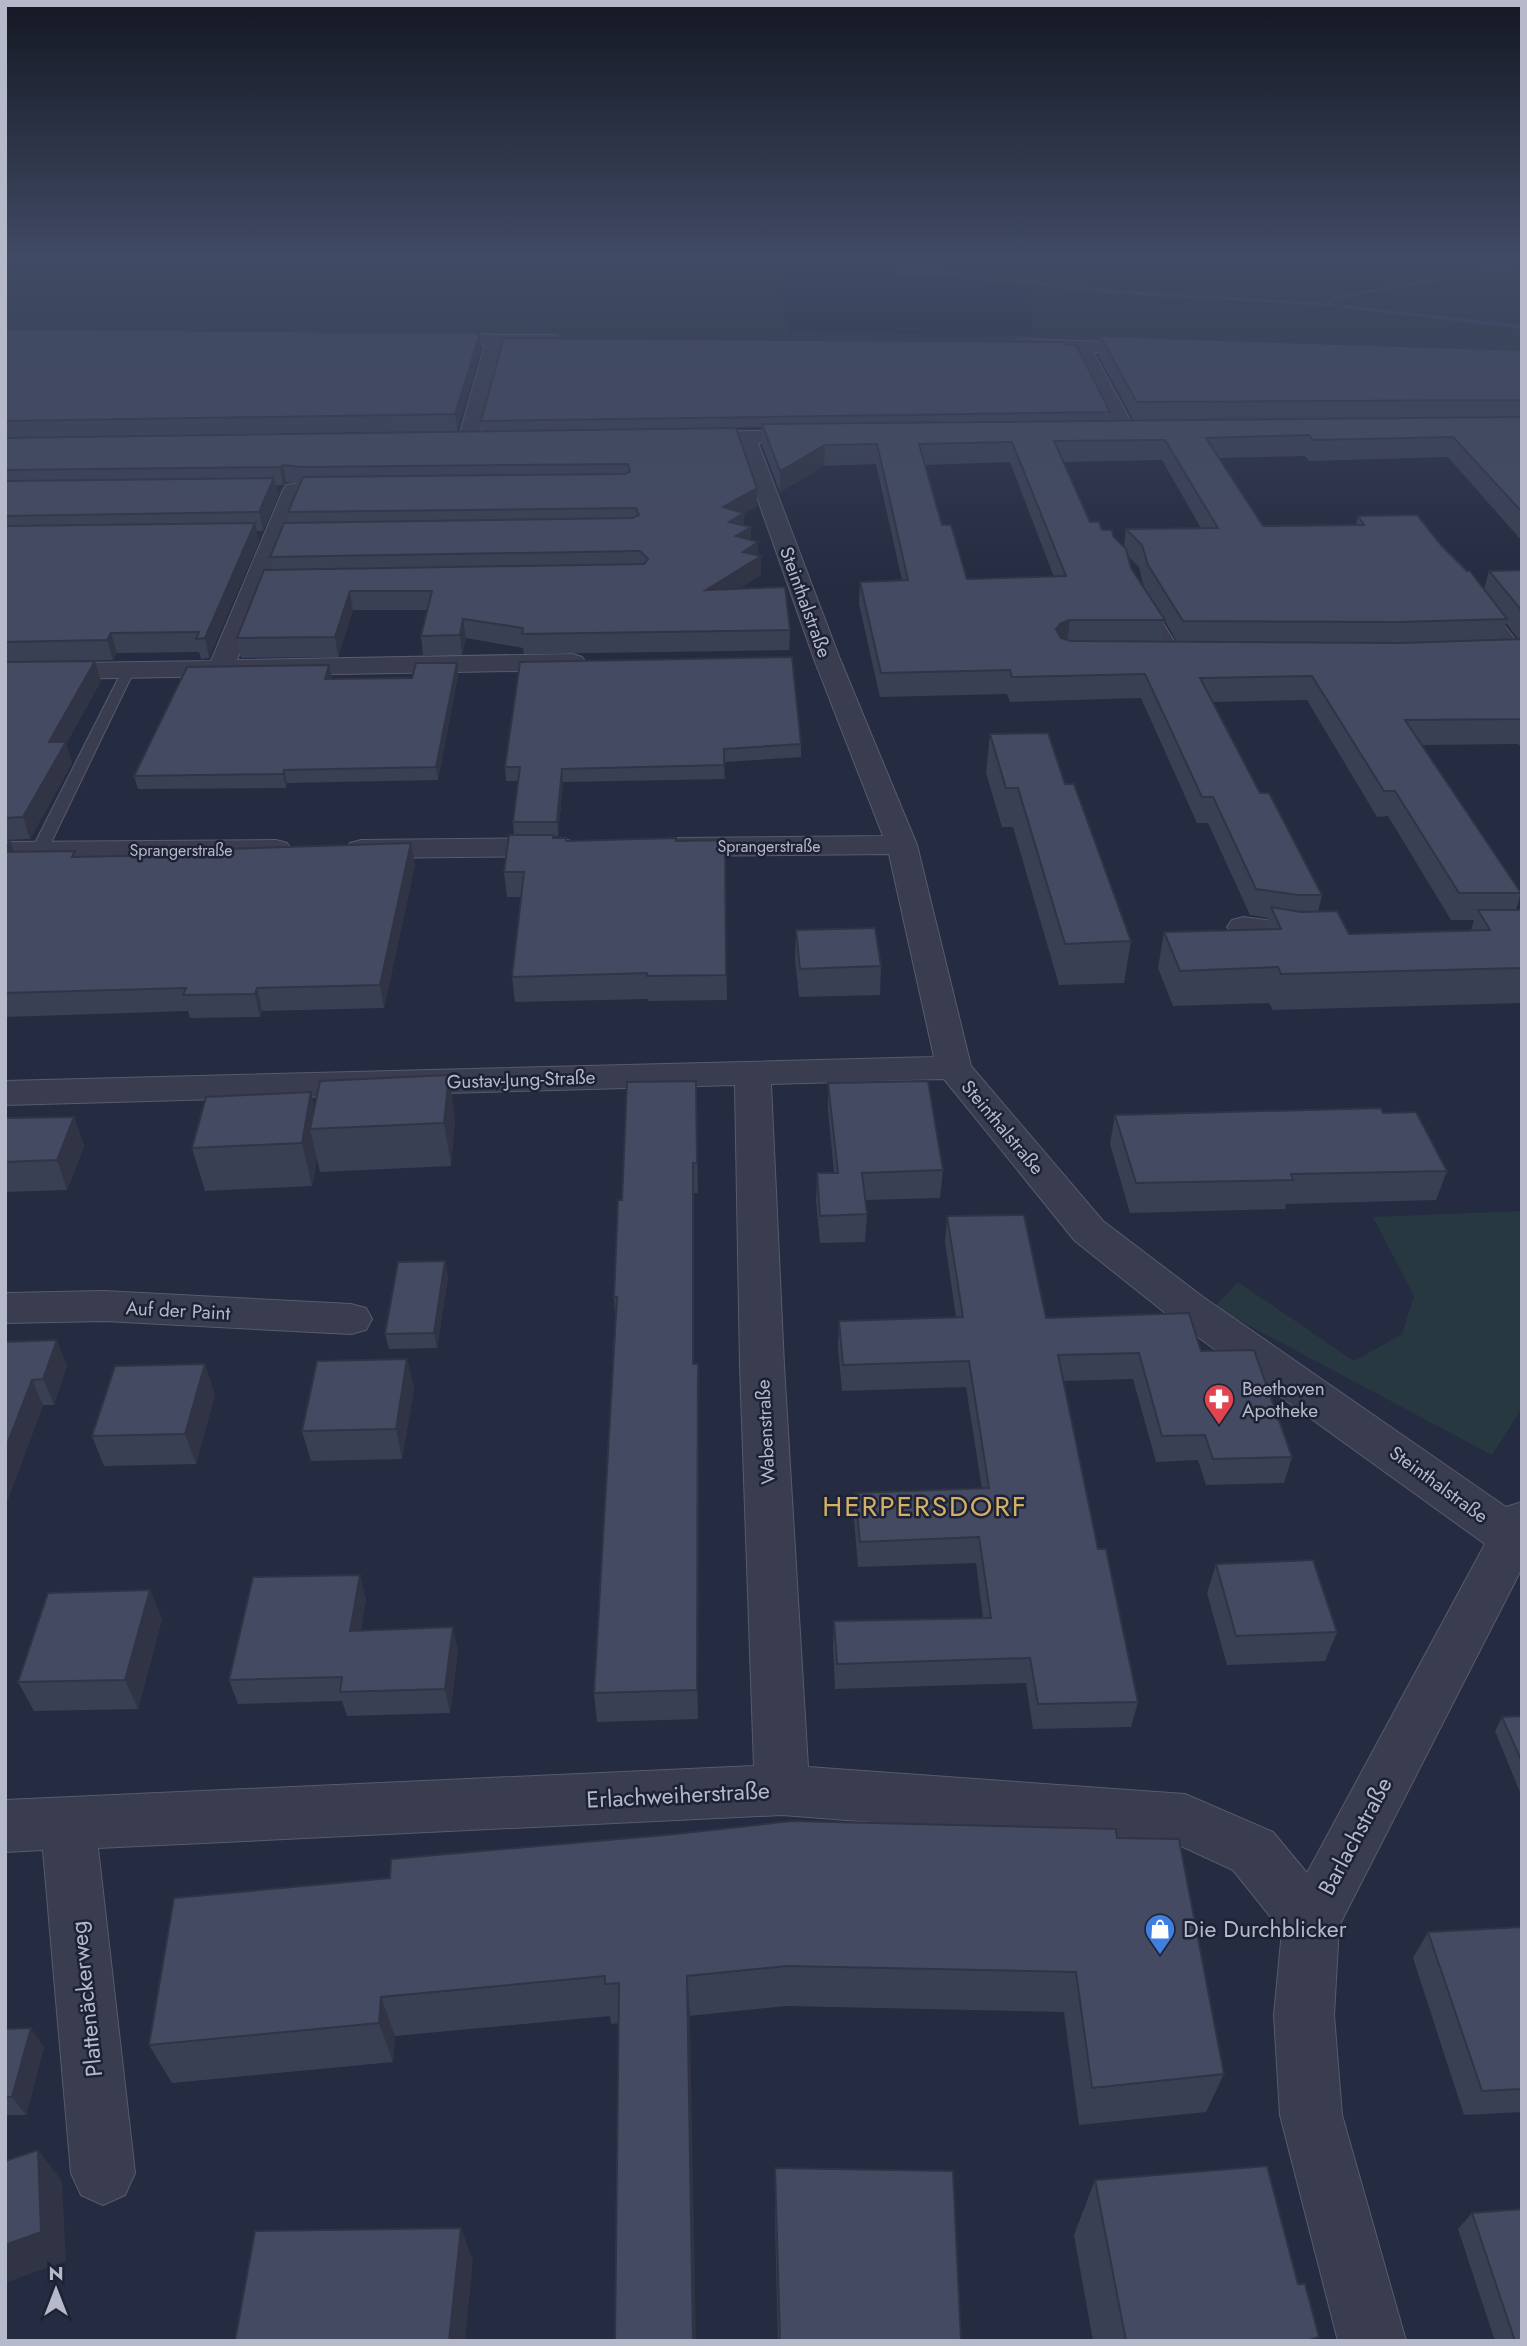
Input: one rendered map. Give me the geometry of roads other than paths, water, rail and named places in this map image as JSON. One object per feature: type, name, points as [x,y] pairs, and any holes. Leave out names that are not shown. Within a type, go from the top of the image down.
[{"type":"street","points":[[442,441],[475,440],[487,365]]},
{"type":"street","points":[[1092,365],[1126,431]]},
{"type":"street","points":[[1098,431],[1153,431]]},
{"type":"street","points":[[663,438],[840,436]]},
{"type":"street","name":"Steinthalstraße","points":[[746,438],[813,659],[902,845],[954,1068],[1089,1231],[1188,1308],[1517,1529]]},
{"type":"street","points":[[221,667],[262,583],[273,536],[294,490]]},
{"type":"street","points":[[1491,653],[1520,652]]},
{"type":"street","points":[[1149,654],[1203,654]]},
{"type":"street","points":[[5,671],[593,662]]},
{"type":"street","name":"Sprangerstraße","points":[[638,847],[902,845]]},
{"type":"street","name":"Sprangerstraße","points":[[5,851],[582,847]]},
{"type":"street","points":[[1242,927],[1292,934],[1346,934]]},
{"type":"street","name":"Gustav-Jung-Straße","points":[[5,1093],[954,1068]]},
{"type":"street","name":"Wabenstraße","points":[[753,1073],[762,1365],[782,1790]]},
{"type":"street","name":"Auf der Paint","points":[[5,1308],[104,1306],[351,1319]]},
{"type":"street","name":"Barlachstraße","points":[[1372,2341],[1311,2115],[1304,2015],[1311,1922],[1517,1529]]},
{"type":"street","name":"Erlachweiherstraße","points":[[5,1826],[782,1790],[1185,1820],[1253,1851],[1311,1922]]},
{"type":"street","name":"Plattenäckerweg","points":[[68,1825],[103,2173]]},
{"type":"lane","points":[[1143,600],[1176,654]]},
{"type":"lane","points":[[1480,603],[1520,652]]},
{"type":"lane","points":[[39,850],[129,669]]},
{"type":"place","name":"Beethoven Apotheke","points":[[1219,1426]]},
{"type":"place","name":"Die Durchblicker","points":[[1160,1956]]},
{"type":"district","name":"HERPERSDORF","points":[[925,1506]]}]
